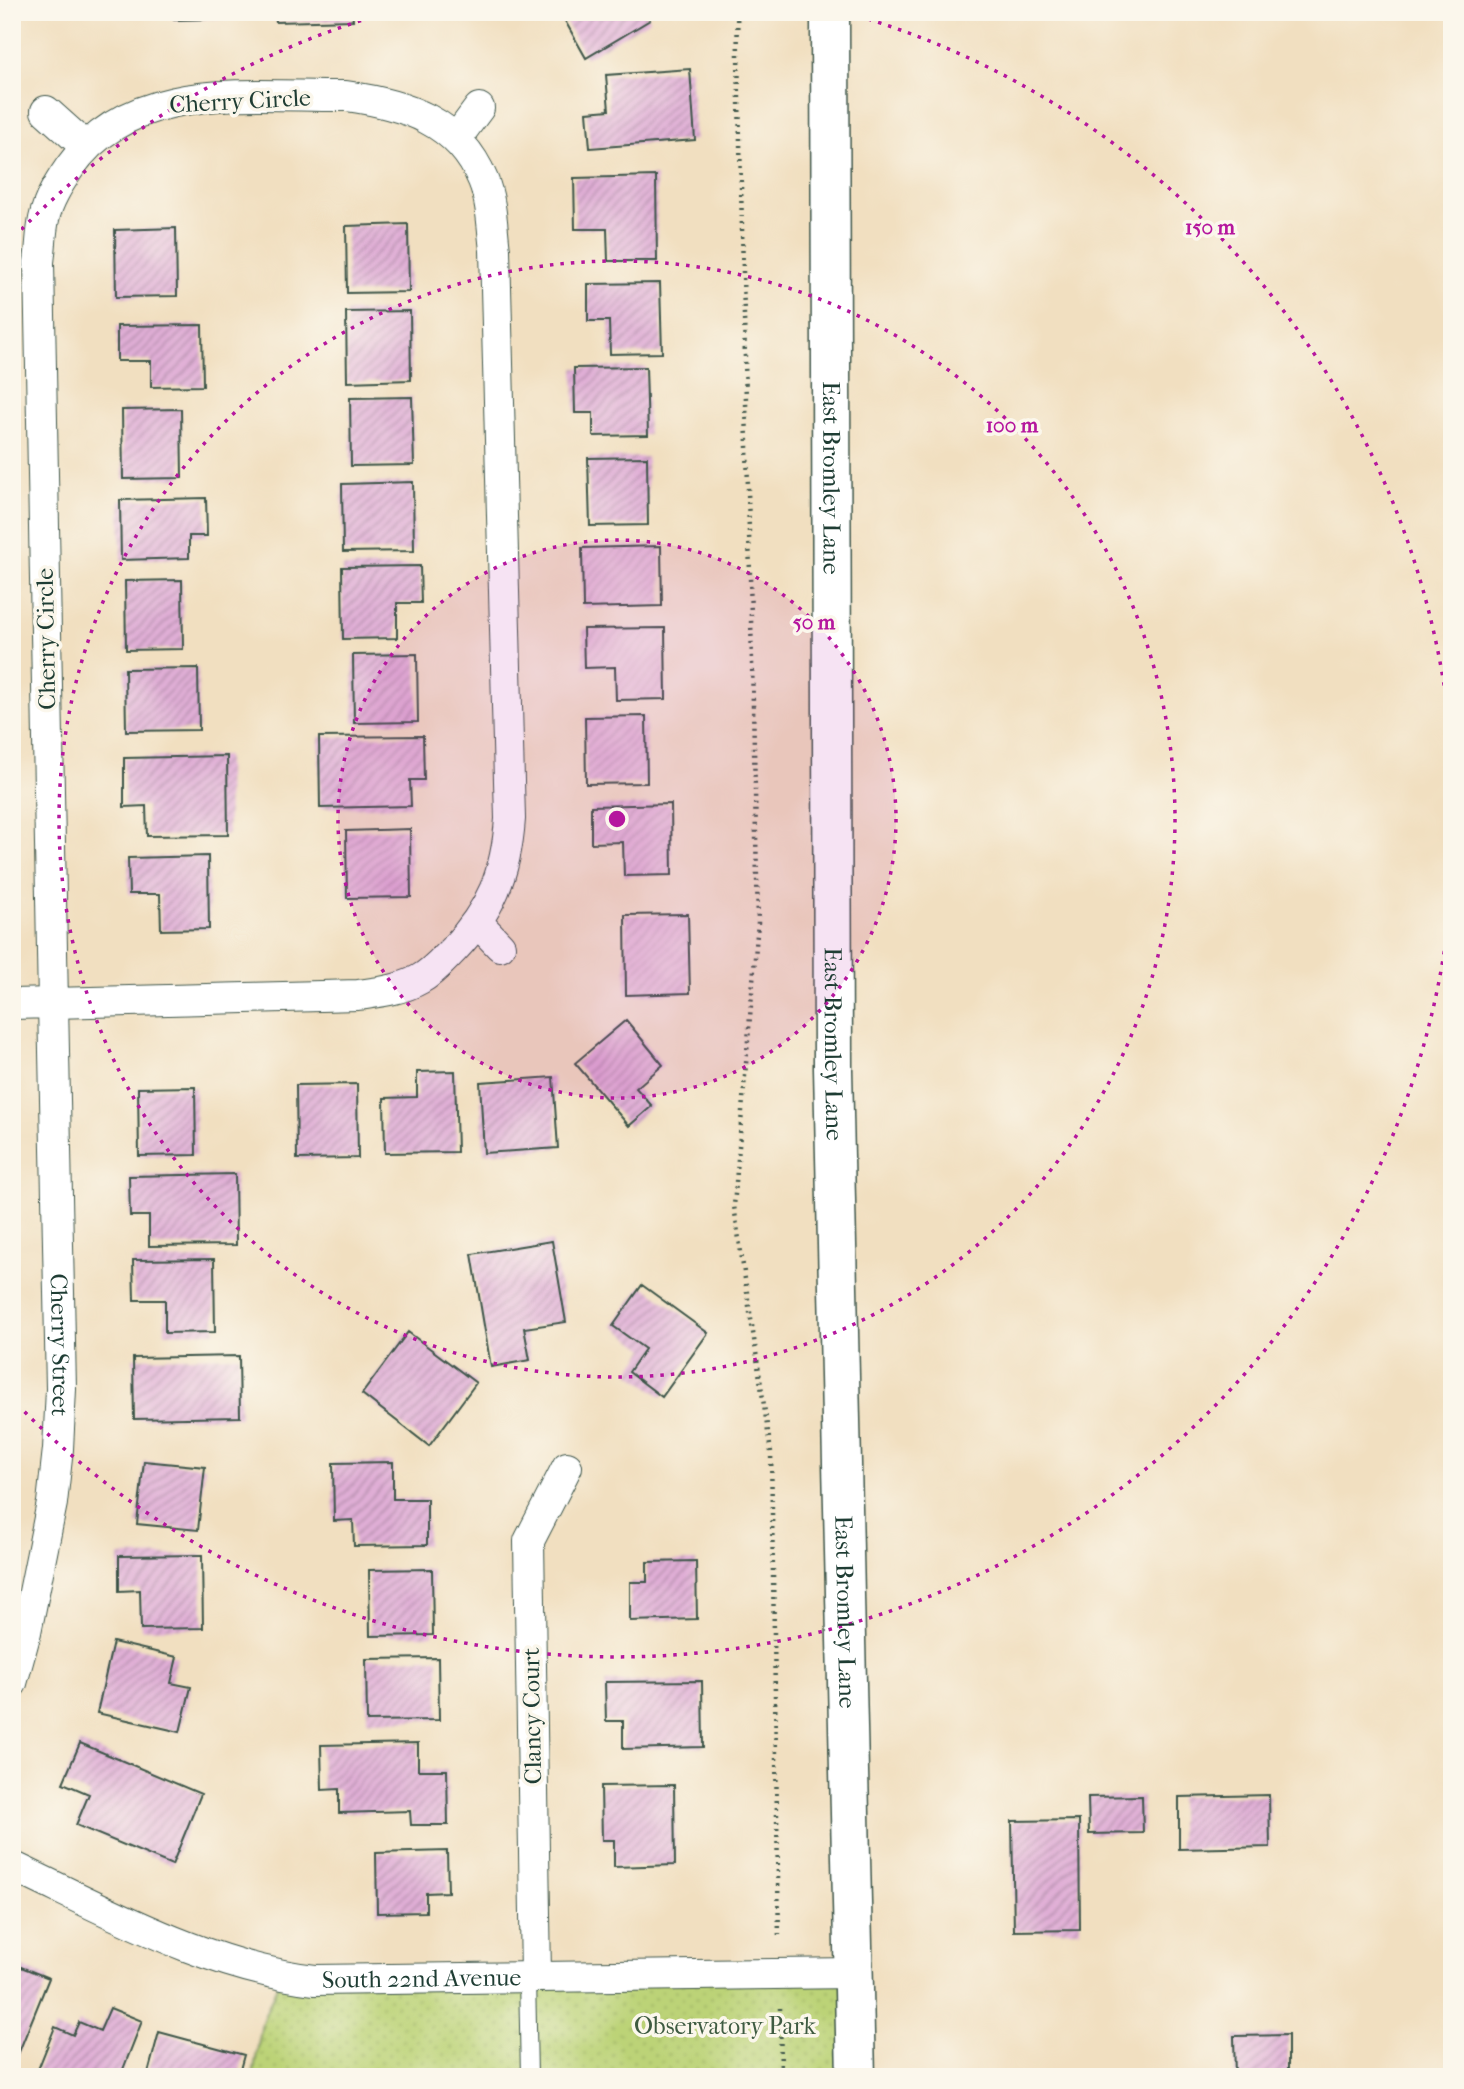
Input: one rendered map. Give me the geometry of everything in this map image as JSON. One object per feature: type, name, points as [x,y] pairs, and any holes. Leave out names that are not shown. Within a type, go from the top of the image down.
[{"type":"main road","name":"East Bromley Lane","points":[[830,12],[833,1055],[856,2077]]},
{"type":"street","name":"Cherry Circle","points":[[346,96],[385,101],[432,121],[456,139],[483,180],[495,250],[510,819],[508,847],[497,886],[478,923],[438,965],[420,979],[391,990],[358,995],[53,1003],[39,262],[44,218],[55,188],[85,146],[137,112],[166,103],[204,98],[346,96]]},
{"type":"street","points":[[456,139],[479,108]]},
{"type":"street","points":[[46,111],[85,146]]},
{"type":"street","points":[[478,923],[500,946]]},
{"type":"street","points":[[12,1004],[53,1003]]},
{"type":"street","name":"Cherry Street","points":[[12,1684],[52,1503],[58,1449],[61,1390],[53,1003]]},
{"type":"street","name":"Clancy Court","points":[[531,1976],[528,1541],[567,1466]]},
{"type":"street","name":"South 22nd Avenue","points":[[12,1866],[134,1923],[228,1960],[281,1976],[315,1980],[854,1973]]},
{"type":"lane","points":[[528,2077],[531,1976]]},
{"type":"path","points":[[737,12],[758,922],[734,1206],[771,1451],[781,2077]]},
{"type":"green space","name":"Observatory Park","points":[[854,1973],[856,2077],[253,2077],[262,2022],[281,1976]]},
{"type":"building","points":[[174,12],[244,12],[244,18],[174,20]]},
{"type":"building","points":[[275,12],[352,12],[353,20],[276,22]]},
{"type":"building","points":[[560,12],[645,12],[650,20],[586,58]]},
{"type":"building","points":[[690,69],[695,140],[590,148],[587,112],[609,110],[606,75]]},
{"type":"building","points":[[656,176],[657,261],[608,261],[607,229],[575,229],[574,178]]},
{"type":"building","points":[[408,224],[409,292],[347,293],[346,226]]},
{"type":"building","points":[[176,228],[177,296],[116,297],[115,230]]},
{"type":"building","points":[[660,283],[662,353],[610,354],[609,321],[588,321],[588,284]]},
{"type":"building","points":[[410,311],[411,380],[347,382],[346,312]]},
{"type":"building","points":[[202,325],[203,386],[151,387],[151,361],[117,361],[117,326]]},
{"type":"building","points":[[646,367],[648,435],[593,436],[593,413],[575,413],[574,368]]},
{"type":"building","points":[[412,397],[414,465],[351,466],[350,398]]},
{"type":"building","points":[[181,409],[182,478],[123,479],[122,410]]},
{"type":"building","points":[[647,457],[648,525],[590,526],[588,458]]},
{"type":"building","points":[[413,482],[414,551],[343,552],[342,484]]},
{"type":"building","points":[[206,498],[207,536],[189,536],[189,558],[121,560],[120,500]]},
{"type":"building","points":[[661,546],[662,606],[583,608],[582,548]]},
{"type":"building","points":[[420,566],[421,603],[397,603],[397,638],[343,639],[342,567]]},
{"type":"building","points":[[182,580],[183,649],[126,650],[125,581]]},
{"type":"building","points":[[665,628],[666,699],[616,700],[615,667],[584,668],[583,629]]},
{"type":"building","points":[[417,654],[418,722],[354,723],[353,655]]},
{"type":"building","points":[[198,668],[199,730],[126,731],[125,669]]},
{"type":"building","points":[[646,716],[647,783],[586,784],[585,717]]},
{"type":"building","points":[[423,736],[424,780],[410,780],[411,806],[320,808],[319,737]]},
{"type":"building","points":[[227,756],[228,835],[147,836],[146,806],[124,807],[124,758]]},
{"type":"building","points":[[671,804],[672,875],[624,876],[623,842],[591,843],[591,806]]},
{"type":"building","points":[[410,829],[411,897],[347,898],[346,831]]},
{"type":"building","points":[[208,856],[209,929],[161,930],[160,894],[129,894],[128,858]]},
{"type":"building","points":[[688,914],[690,993],[626,995],[625,915]]},
{"type":"building","points":[[626,1020],[663,1065],[636,1088],[652,1106],[629,1126],[575,1063]]},
{"type":"building","points":[[455,1071],[457,1152],[385,1153],[384,1098],[417,1097],[417,1072]]},
{"type":"building","points":[[553,1077],[558,1148],[484,1153],[480,1082]]},
{"type":"building","points":[[357,1084],[358,1158],[297,1159],[296,1085]]},
{"type":"building","points":[[195,1087],[196,1155],[139,1156],[138,1088]]},
{"type":"building","points":[[235,1174],[236,1245],[149,1246],[149,1216],[130,1216],[129,1176]]},
{"type":"building","points":[[552,1241],[566,1322],[524,1328],[530,1360],[491,1367],[472,1254]]},
{"type":"building","points":[[214,1259],[215,1332],[165,1333],[165,1300],[134,1300],[133,1260]]},
{"type":"building","points":[[642,1285],[708,1333],[662,1397],[629,1372],[645,1349],[613,1326]]},
{"type":"building","points":[[408,1332],[476,1383],[429,1446],[362,1394]]},
{"type":"building","points":[[239,1356],[240,1417],[134,1419],[133,1358]]},
{"type":"building","points":[[144,1461],[205,1467],[198,1530],[137,1524]]},
{"type":"building","points":[[393,1462],[393,1499],[427,1499],[427,1545],[354,1546],[353,1520],[334,1521],[333,1463]]},
{"type":"building","points":[[202,1555],[203,1628],[141,1629],[140,1590],[119,1591],[119,1556]]},
{"type":"building","points":[[696,1561],[697,1619],[630,1621],[630,1582],[647,1582],[647,1562]]},
{"type":"building","points":[[432,1569],[433,1635],[370,1636],[369,1570]]},
{"type":"building","points":[[113,1642],[177,1657],[171,1683],[191,1687],[180,1732],[97,1713]]},
{"type":"building","points":[[438,1658],[439,1720],[367,1721],[366,1659]]},
{"type":"building","points":[[702,1681],[703,1747],[623,1749],[623,1721],[606,1721],[605,1682]]},
{"type":"building","points":[[80,1743],[201,1794],[172,1865],[76,1825],[89,1794],[63,1783]]},
{"type":"building","points":[[418,1743],[418,1770],[447,1770],[448,1825],[411,1825],[410,1811],[339,1813],[339,1789],[322,1790],[321,1745]]},
{"type":"building","points":[[674,1785],[675,1865],[614,1867],[614,1840],[602,1840],[601,1786]]},
{"type":"building","points":[[1269,1795],[1270,1847],[1179,1849],[1179,1797]]},
{"type":"building","points":[[1142,1796],[1143,1833],[1089,1834],[1088,1797]]},
{"type":"building","points":[[1079,1820],[1080,1930],[1014,1931],[1012,1821]]},
{"type":"building","points":[[447,1851],[448,1892],[426,1893],[426,1912],[377,1913],[376,1853]]},
{"type":"building","points":[[16,1965],[49,1978],[12,2069],[12,1973]]},
{"type":"building","points":[[110,2008],[142,2021],[120,2077],[35,2077],[55,2027],[73,2035],[79,2022],[100,2031]]},
{"type":"building","points":[[159,2032],[244,2055],[238,2077],[147,2077]]},
{"type":"building","points":[[1288,2035],[1288,2077],[1235,2077],[1234,2036]]}]
